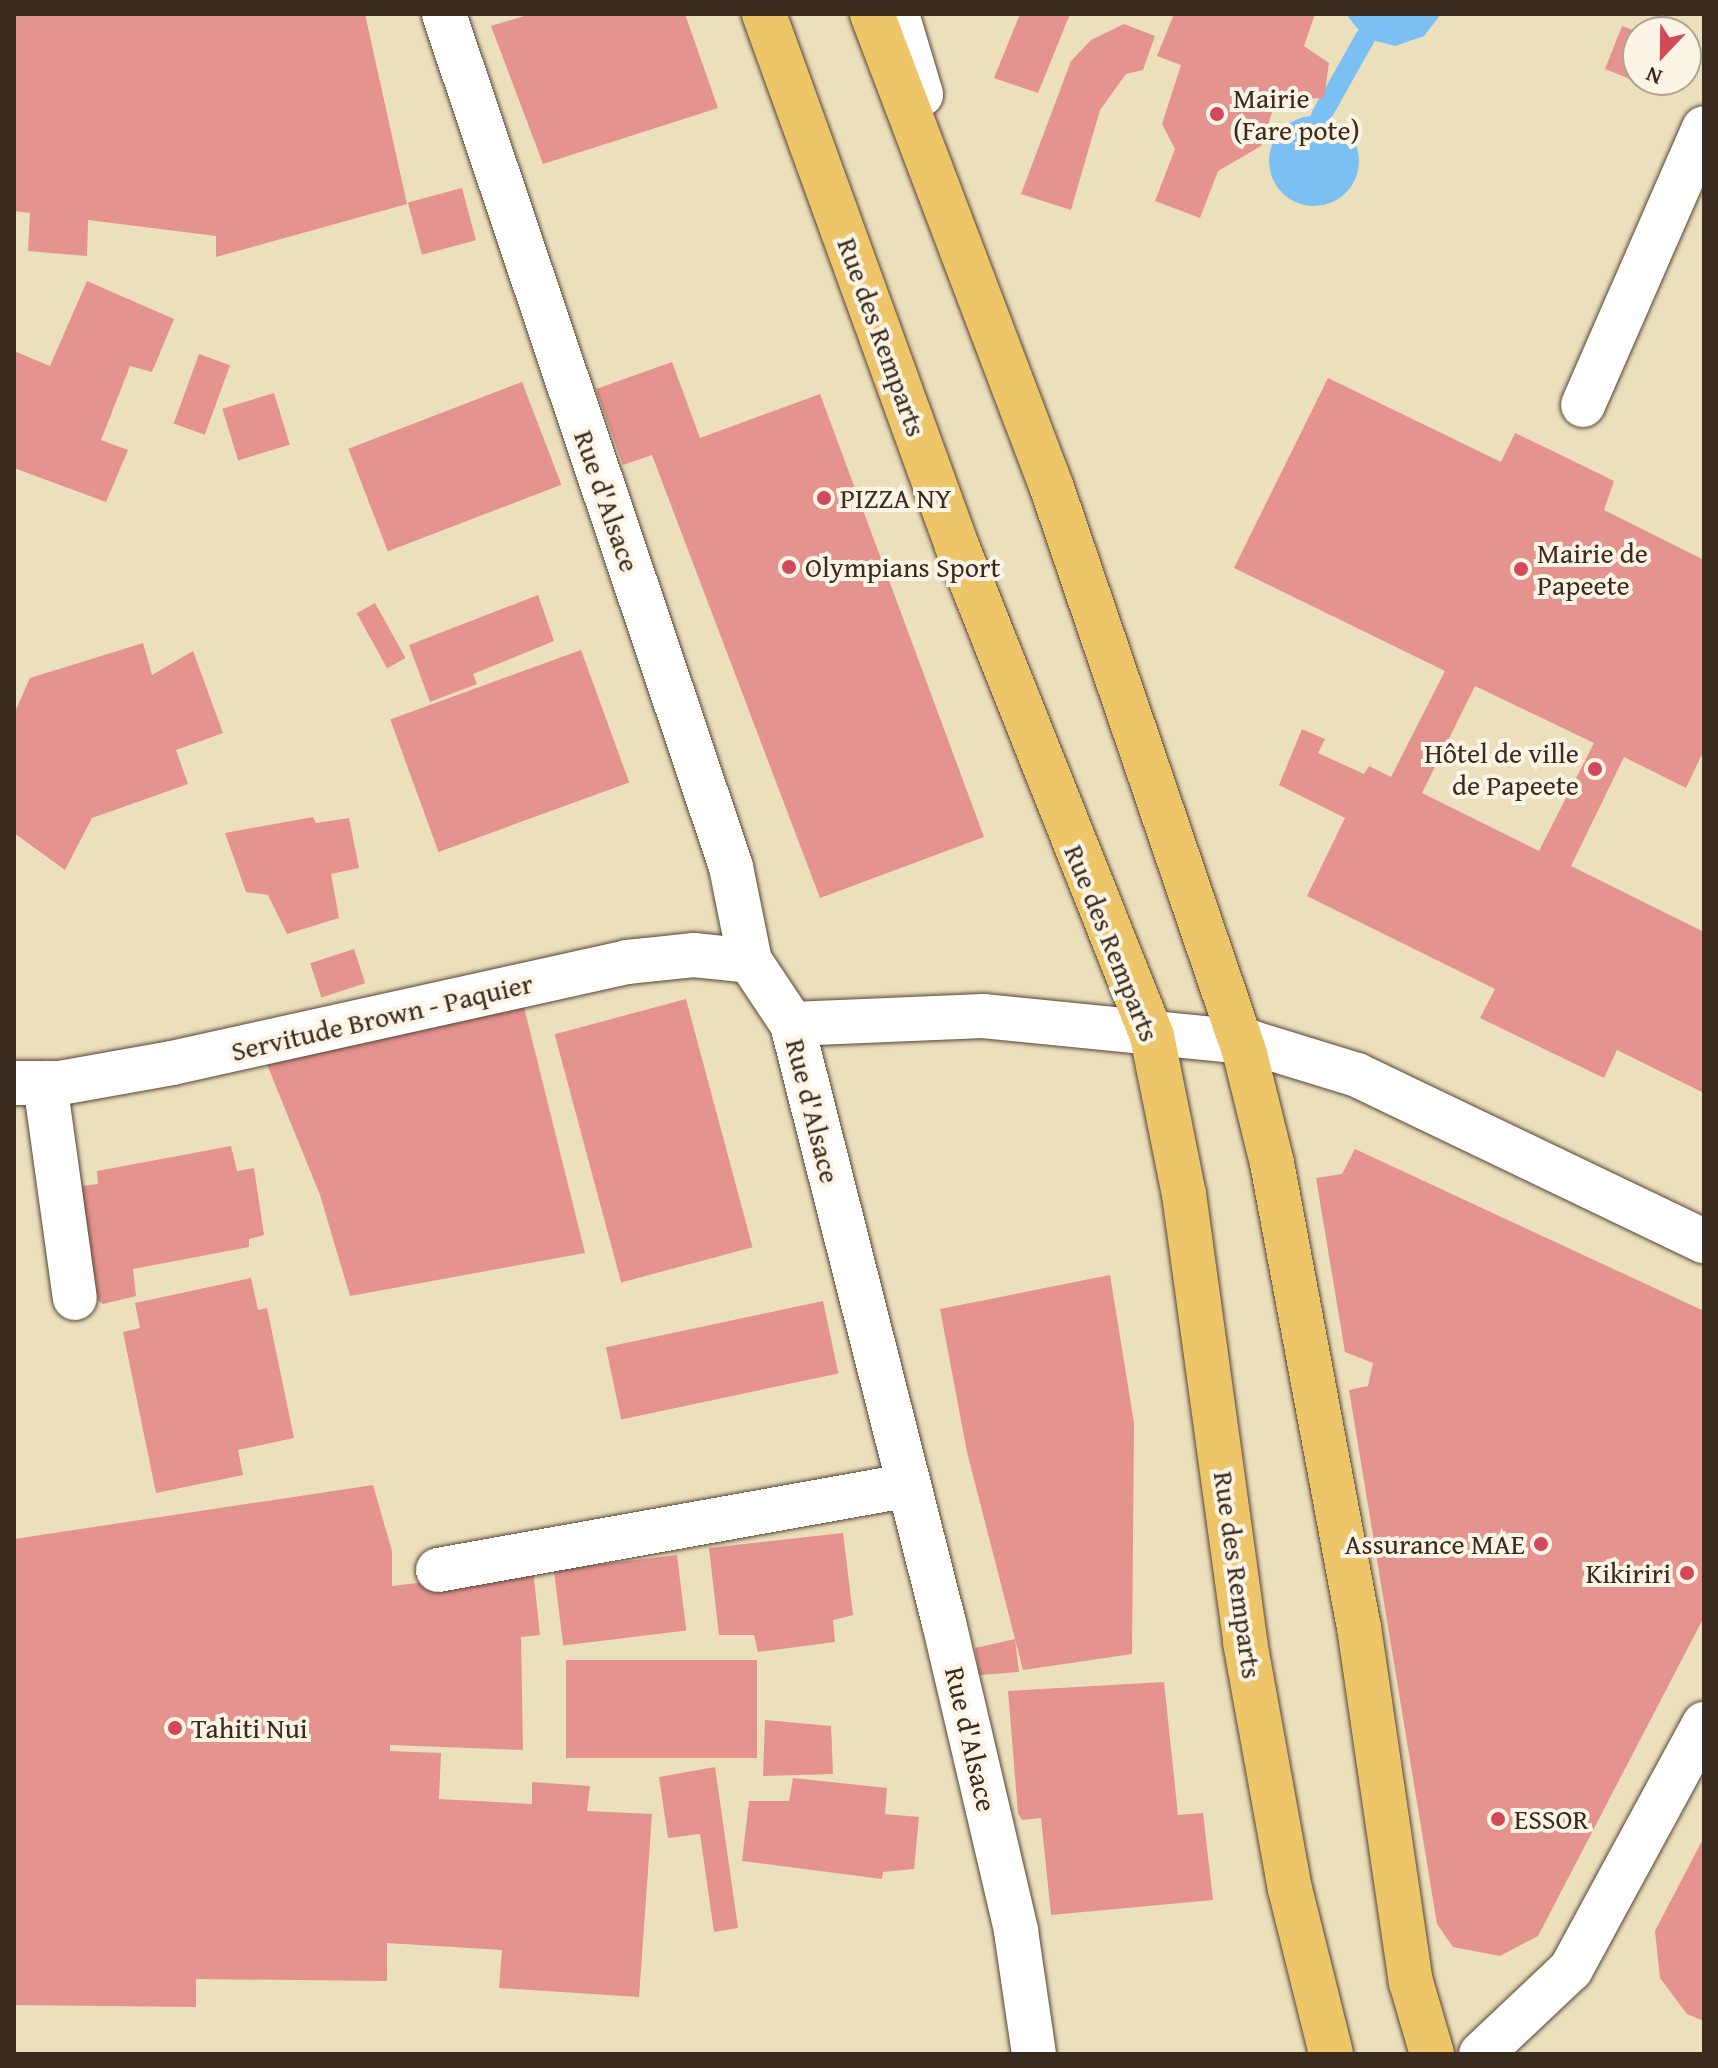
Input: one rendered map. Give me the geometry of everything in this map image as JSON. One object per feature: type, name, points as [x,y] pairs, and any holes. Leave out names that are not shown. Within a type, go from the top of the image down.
[{"type":"main road","name":"Rue des Remparts","points":[[764,14],[957,546],[1152,1036],[1184,1194],[1245,1642],[1290,1889],[1331,2054]]},
{"type":"main road","points":[[872,14],[1052,488],[1240,1042],[1272,1163],[1359,1627],[1411,1982],[1432,2054]]},
{"type":"street","name":"Rue d'Alsace","points":[[444,14],[731,867],[750,961],[792,1024],[1013,1917],[1034,2054]]},
{"type":"street","points":[[897,14],[996,346]]},
{"type":"street","points":[[1583,405],[1704,128]]},
{"type":"street","name":"Servitude Brown - Paquier","points":[[29,1083],[269,1043],[627,962],[694,955],[750,961]]},
{"type":"street","points":[[792,1024],[983,1016],[1152,1036],[1240,1042],[1357,1075],[1704,1241]]},
{"type":"street","points":[[29,1083],[75,1298]]},
{"type":"street","points":[[438,1570],[904,1486]]},
{"type":"street","points":[[1481,2054],[1571,1969],[1704,1724]]},
{"type":"water","points":[[1346,14],[1441,14],[1424,36],[1395,46],[1365,38]]},
{"type":"water","points":[[1314,116],[1331,119],[1346,129],[1356,144],[1359,161],[1356,178],[1346,193],[1331,203],[1314,206],[1297,203],[1282,193],[1272,178],[1269,161],[1272,144],[1282,129],[1297,119]]},
{"type":"building","points":[[14,14],[365,14],[407,204],[216,257],[216,236],[88,220],[87,256],[28,251],[30,213],[14,211]]},
{"type":"building","points":[[531,14],[685,14],[718,108],[543,164],[491,26]]},
{"type":"building","points":[[1020,14],[1070,14],[1038,93],[994,78]]},
{"type":"building","name":"Mairie (Fare pote)","points":[[1174,14],[1315,14],[1304,46],[1329,63],[1324,98],[1276,100],[1261,146],[1218,171],[1200,218],[1155,201],[1175,149],[1162,124],[1181,65],[1157,56]]},
{"type":"building","points":[[1124,24],[1155,36],[1143,70],[1126,74],[1100,110],[1071,210],[1021,194],[1071,61],[1091,40]]},
{"type":"building","points":[[1622,26],[1622,76],[1605,69]]},
{"type":"building","points":[[462,188],[476,240],[422,255],[408,202]]},
{"type":"building","points":[[87,281],[174,319],[152,372],[130,366],[101,440],[128,450],[106,502],[14,468],[14,351],[50,366]]},
{"type":"building","points":[[199,354],[230,365],[205,435],[174,424]]},
{"type":"building","name":"Olympians Sport","points":[[672,362],[700,438],[820,394],[984,837],[820,898],[652,455],[623,465],[596,389]]},
{"type":"building","points":[[1328,378],[1501,462],[1515,433],[1561,455],[1614,481],[1604,510],[1704,560],[1704,750],[1686,788],[1624,757],[1571,866],[1704,932],[1704,1093],[1617,1050],[1604,1078],[1480,1018],[1495,989],[1307,896],[1345,818],[1279,785],[1302,729],[1325,739],[1318,753],[1364,774],[1369,766],[1391,777],[1445,671],[1234,568]],"holes":[[[1475,686],[1594,743],[1539,851],[1422,793]]]},
{"type":"building","points":[[522,382],[561,485],[388,551],[348,449]]},
{"type":"building","points":[[274,393],[290,445],[238,460],[222,409]]},
{"type":"building","points":[[538,595],[554,641],[473,674],[477,684],[430,702],[409,645]]},
{"type":"building","points":[[375,603],[406,658],[387,668],[357,613]]},
{"type":"building","points":[[143,643],[152,675],[193,651],[223,733],[176,750],[188,784],[92,818],[65,870],[14,833],[14,714],[30,678]]},
{"type":"building","points":[[581,650],[629,782],[438,852],[390,719]]},
{"type":"building","points":[[313,817],[316,823],[349,818],[359,868],[331,874],[339,918],[287,934],[268,895],[246,892],[225,833]]},
{"type":"building","points":[[354,949],[365,983],[321,997],[310,963]]},
{"type":"building","points":[[522,999],[585,1253],[350,1296],[320,1195],[266,1062]]},
{"type":"building","points":[[686,999],[753,1247],[621,1282],[555,1034]]},
{"type":"building","points":[[231,1146],[237,1171],[254,1168],[264,1235],[249,1239],[249,1247],[133,1269],[136,1296],[103,1304],[89,1295],[75,1187],[98,1184],[97,1171]]},
{"type":"building","name":"Assurance MAE","points":[[1355,1149],[1704,1311],[1704,1617],[1538,1936],[1500,1956],[1453,1947],[1437,1924],[1349,1390],[1368,1386],[1373,1363],[1345,1352],[1316,1178],[1342,1174]]},
{"type":"building","points":[[1110,1275],[1134,1423],[1132,1654],[1023,1670],[967,1452],[940,1309]]},
{"type":"building","points":[[251,1278],[258,1310],[267,1308],[294,1438],[238,1450],[243,1475],[156,1493],[123,1332],[140,1328],[135,1303]]},
{"type":"building","points":[[823,1301],[838,1373],[621,1420],[606,1347]]},
{"type":"building","points":[[373,1485],[392,1551],[392,1586],[533,1569],[540,1635],[521,1637],[523,1750],[390,1745],[390,1751],[441,1753],[439,1799],[532,1804],[532,1782],[590,1786],[587,1811],[652,1814],[639,1997],[499,1988],[502,1950],[387,1943],[387,1981],[196,1979],[196,2007],[14,2005],[14,1539]]},
{"type":"building","points":[[843,1533],[853,1615],[833,1620],[835,1642],[758,1652],[754,1635],[719,1635],[709,1548]]},
{"type":"building","points":[[677,1555],[686,1630],[563,1646],[554,1570]]},
{"type":"building","points":[[1015,1639],[1019,1672],[980,1675],[975,1648]]},
{"type":"building","points":[[566,1660],[757,1660],[757,1758],[566,1758]]},
{"type":"building","points":[[1164,1682],[1178,1815],[1203,1813],[1213,1900],[1051,1915],[1041,1818],[1022,1820],[1018,1813],[1008,1691]]},
{"type":"building","points":[[765,1720],[831,1726],[833,1774],[763,1776]]},
{"type":"building","points":[[715,1767],[738,1928],[714,1932],[700,1834],[668,1838],[659,1777]]},
{"type":"building","points":[[793,1778],[887,1788],[885,1814],[919,1817],[914,1869],[883,1872],[882,1879],[742,1861],[749,1801],[789,1801]]},
{"type":"building","points":[[1704,1837],[1704,2021],[1687,2014],[1660,1978],[1655,1931]]},
{"type":"waterway","points":[[1321,116],[1365,38]]},
{"type":"place","name":"Mairie (Fare pote)","points":[[1217,114]]},
{"type":"place","name":"PIZZA NY","points":[[824,498]]},
{"type":"place","name":"Olympians Sport","points":[[789,567]]},
{"type":"place","name":"Mairie de Papeete","points":[[1521,569]]},
{"type":"place","name":"Hôtel de ville de Papeete","points":[[1595,769]]},
{"type":"place","name":"Assurance MAE","points":[[1541,1544]]},
{"type":"place","name":"Kikiriri","points":[[1687,1573]]},
{"type":"place","name":"Tahiti Nui","points":[[175,1728]]},
{"type":"place","name":"ESSOR","points":[[1498,1819]]}]
